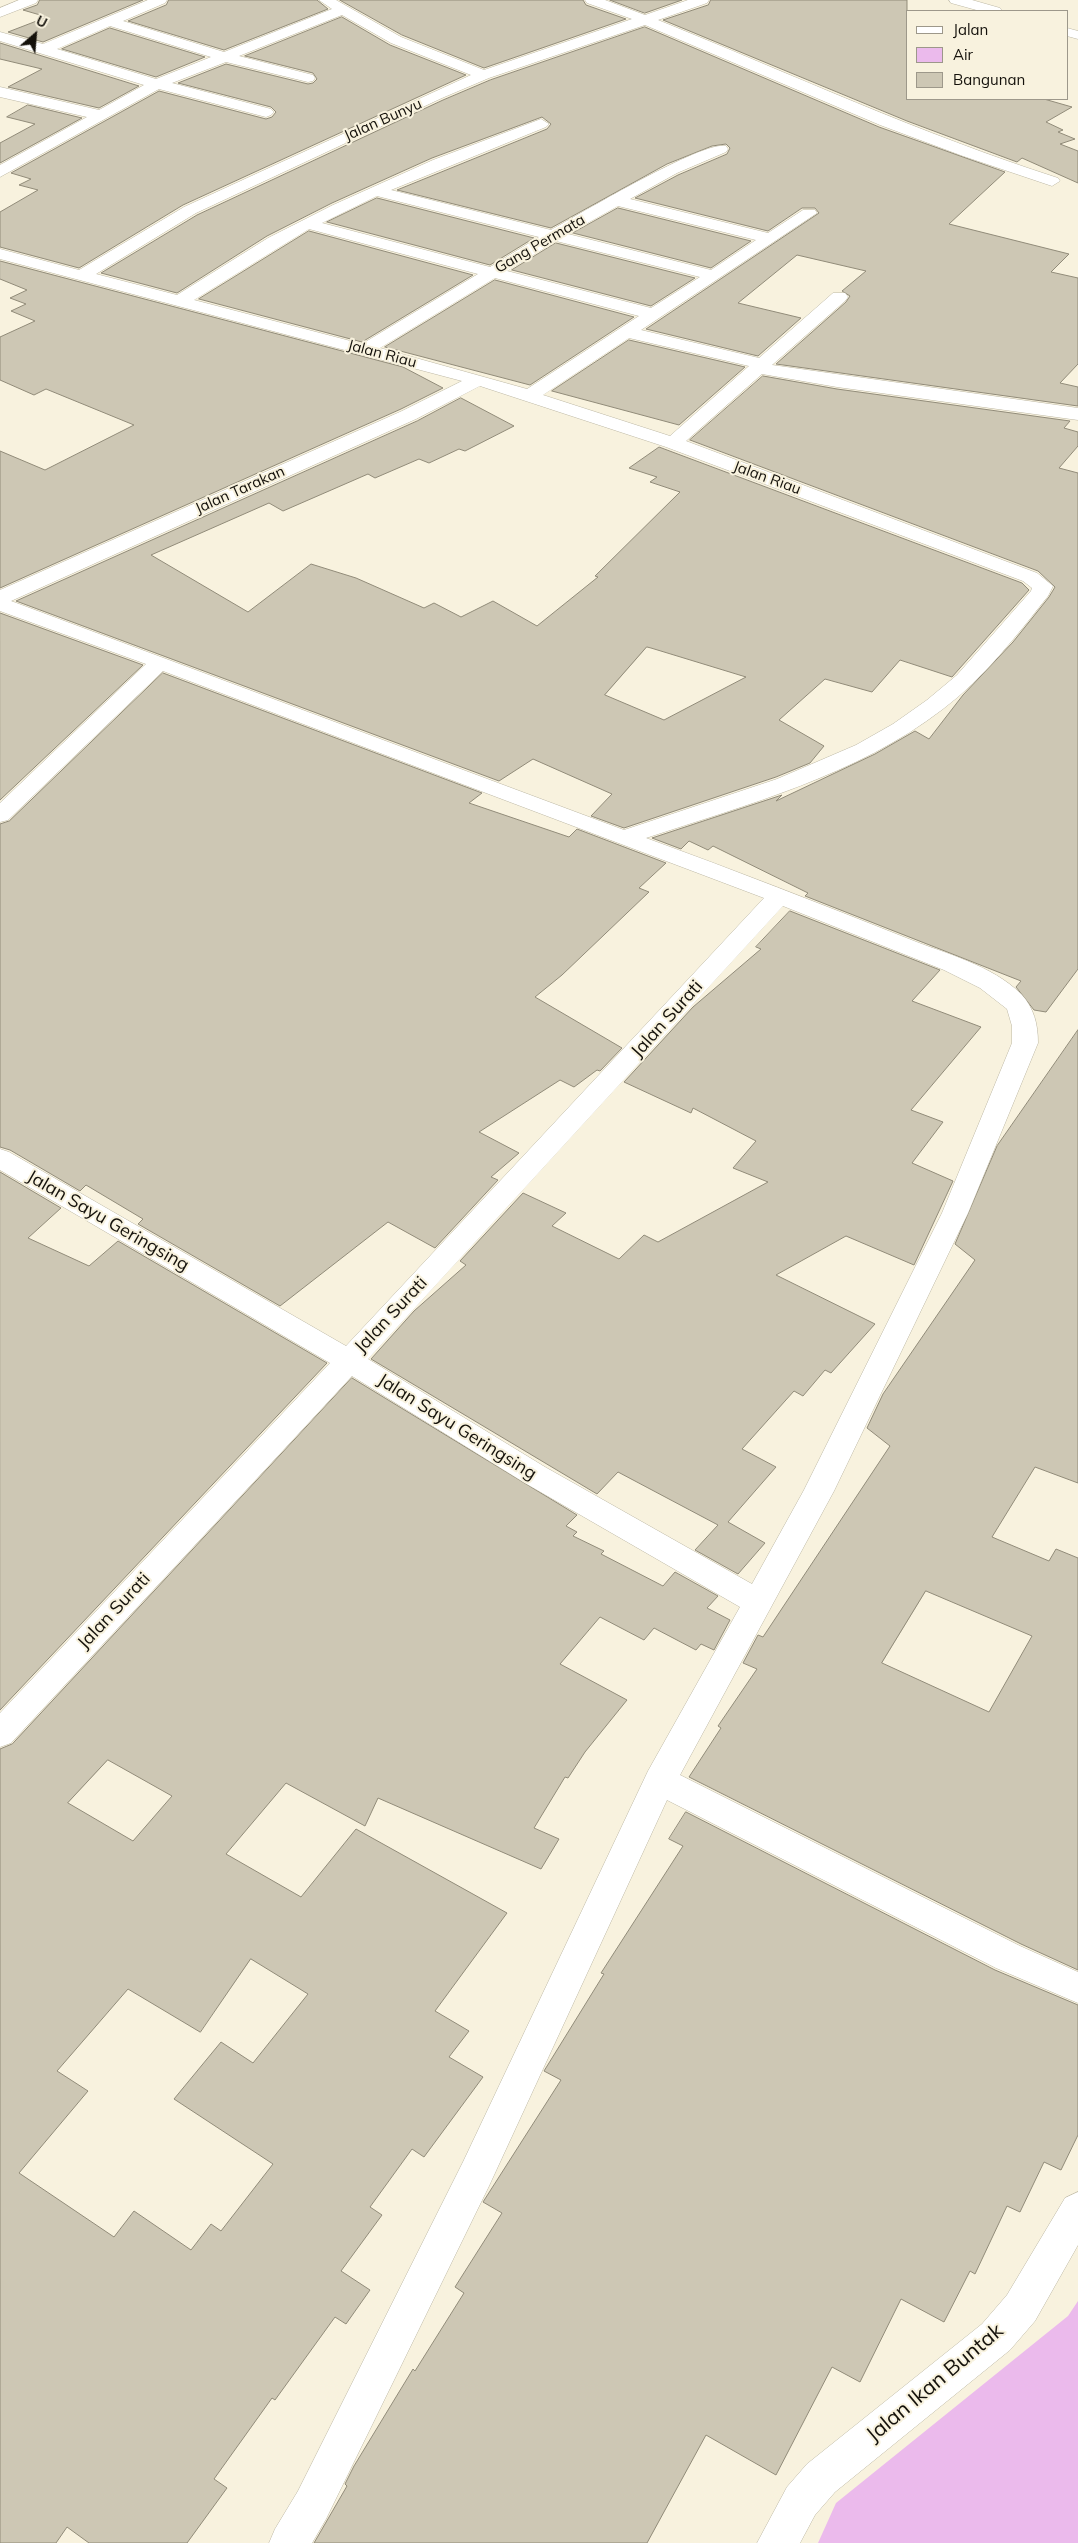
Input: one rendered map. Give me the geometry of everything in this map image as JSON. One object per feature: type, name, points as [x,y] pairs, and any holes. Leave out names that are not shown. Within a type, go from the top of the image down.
[{"type":"street","points":[[0,13],[31,0]]},
{"type":"street","points":[[42,50],[160,0]]},
{"type":"street","points":[[326,0],[412,47],[484,75]]},
{"type":"street","points":[[592,0],[648,20],[839,102],[919,134],[1052,180]]},
{"type":"street","name":"Jalan Bunyu","points":[[81,276],[190,210],[484,75],[702,0]]},
{"type":"street","points":[[956,0],[992,10]]},
{"type":"street","points":[[0,172],[157,84],[342,10]]},
{"type":"street","points":[[108,21],[225,57],[308,78]]},
{"type":"street","points":[[0,36],[157,84],[266,112]]},
{"type":"street","points":[[0,92],[99,115]]},
{"type":"street","points":[[178,302],[245,259],[308,224],[375,191],[541,124]]},
{"type":"street","name":"Gang Permata","points":[[365,350],[554,235],[686,164],[720,149]]},
{"type":"street","points":[[375,191],[712,275]]},
{"type":"street","points":[[616,201],[769,238]]},
{"type":"street","points":[[529,396],[809,212]]},
{"type":"street","points":[[308,224],[652,314]]},
{"type":"street","name":"Jalan Riau","points":[[0,254],[479,380],[673,443],[1040,582],[1043,588],[1000,642],[963,682],[906,725],[850,756],[781,784],[623,838]]},
{"type":"street","points":[[673,443],[839,297]]},
{"type":"street","points":[[625,332],[813,379],[1015,403],[1078,414]]},
{"type":"street","name":"Jalan Tarakan","points":[[0,598],[409,414],[479,380]]},
{"type":"street","points":[[0,604],[386,746],[623,838],[780,895],[970,973],[997,987],[1013,999],[1021,1010],[1026,1024],[1025,1043],[955,1213],[819,1491],[660,1781],[472,2182],[312,2504],[289,2543]]},
{"type":"street","points":[[0,815],[160,663]]},
{"type":"street","name":"Jalan Surati","points":[[0,1734],[536,1161],[780,895]]},
{"type":"street","name":"Jalan Sayu Geringsing","points":[[0,1158],[348,1360],[535,1475],[759,1603]]},
{"type":"street","points":[[660,1781],[1008,1957],[1078,1988]]},
{"type":"street","name":"Jalan Ikan Buntak","points":[[777,2543],[801,2501],[821,2478],[996,2337],[1020,2308],[1078,2210]]},
{"type":"water","points":[[1078,2301],[1078,2543],[818,2543],[836,2503],[1068,2316]]},
{"type":"building","points":[[40,0],[143,0],[43,42],[8,32],[47,17],[23,10],[37,5]]},
{"type":"building","points":[[169,0],[317,0],[328,9],[224,50],[128,21],[166,5]]},
{"type":"building","points":[[340,0],[583,0],[586,5],[626,19],[484,68],[402,35]]},
{"type":"building","points":[[610,0],[682,0],[645,13]]},
{"type":"building","points":[[711,0],[907,0],[906,100],[1048,100],[1072,107],[1046,122],[1063,130],[1058,132],[1075,139],[1060,144],[1078,151],[1078,183],[1022,158],[1017,162],[907,121],[663,20],[708,5]]},
{"type":"building","points":[[342,17],[390,45],[466,75],[183,205],[79,268],[0,247],[0,212],[38,190],[19,185],[31,179],[11,173],[159,91],[266,119],[272,117],[276,112],[271,107],[178,83],[226,64],[308,84],[313,83],[317,79],[313,73],[245,56]]},
{"type":"building","points":[[645,27],[879,127],[1005,172],[949,224],[1069,254],[1051,272],[1078,278],[1078,364],[1060,383],[1078,387],[1078,406],[776,364],[846,302],[850,296],[842,291],[866,271],[797,255],[738,303],[801,318],[758,356],[646,329],[819,213],[815,208],[802,208],[768,231],[635,198],[678,175],[727,154],[730,148],[726,144],[712,146],[667,164],[551,228],[397,190],[547,129],[551,124],[542,117],[432,158],[332,203],[267,236],[177,293],[101,273],[197,215],[443,100],[490,80]]},
{"type":"building","points":[[110,28],[205,57],[156,77],[62,49]]},
{"type":"building","points":[[0,43],[139,86],[99,108],[8,87],[42,69],[0,59]]},
{"type":"building","points":[[28,105],[82,118],[0,163],[0,143],[35,124],[7,117]]},
{"type":"building","points":[[377,198],[534,238],[490,265],[327,222]]},
{"type":"building","points":[[618,208],[751,241],[711,268],[573,233]]},
{"type":"building","points":[[309,231],[473,275],[362,342],[199,299]]},
{"type":"building","points":[[556,243],[695,278],[651,306],[512,270]]},
{"type":"building","points":[[0,261],[403,367],[443,388],[401,409],[0,588],[0,451],[45,470],[134,425],[46,389],[34,395],[0,380],[0,337],[35,321],[11,311],[26,304],[10,298],[27,290],[0,279]]},
{"type":"building","points":[[495,280],[634,317],[530,385],[385,347]]},
{"type":"building","points":[[629,340],[745,367],[679,425],[552,391]]},
{"type":"building","points":[[763,376],[837,389],[1070,421],[1064,428],[1078,432],[1078,446],[1059,468],[1078,473],[1078,969],[1046,1012],[1034,1010],[1016,987],[1021,981],[805,896],[808,893],[713,846],[708,850],[689,841],[681,849],[652,838],[782,795],[776,801],[875,754],[915,731],[929,739],[963,695],[1013,642],[1055,587],[1038,571],[690,440]]},
{"type":"building","points":[[461,398],[514,426],[465,451],[459,449],[429,463],[419,459],[375,478],[368,474],[283,511],[269,503],[151,555],[248,612],[311,564],[356,578],[424,608],[434,603],[461,617],[493,601],[537,626],[598,577],[595,576],[680,492],[650,482],[657,477],[629,468],[659,447],[1022,583],[1029,590],[952,677],[900,660],[872,692],[825,679],[779,720],[824,746],[810,763],[776,777],[624,828],[591,816],[612,794],[533,759],[499,781],[16,601],[417,421]],"holes":[[[647,647],[746,677],[664,720],[605,695]]]},
{"type":"building","points":[[0,613],[143,665],[0,800]]},
{"type":"building","points":[[163,673],[482,793],[469,803],[569,837],[577,829],[666,863],[639,888],[649,892],[562,975],[535,997],[622,1048],[600,1071],[597,1070],[574,1087],[560,1080],[479,1132],[519,1153],[491,1177],[498,1180],[435,1248],[388,1222],[280,1306],[138,1224],[143,1219],[86,1185],[80,1191],[10,1150],[0,1147],[0,824],[9,821]]},
{"type":"building","points":[[790,911],[940,970],[912,1001],[981,1027],[911,1110],[943,1122],[912,1163],[953,1181],[914,1265],[846,1236],[776,1275],[875,1324],[831,1373],[825,1370],[803,1396],[794,1391],[742,1449],[776,1467],[728,1522],[765,1543],[738,1574],[695,1550],[718,1525],[618,1472],[597,1494],[371,1359],[414,1311],[466,1265],[460,1261],[523,1193],[566,1213],[552,1226],[619,1259],[644,1235],[658,1242],[768,1182],[733,1168],[756,1141],[693,1108],[691,1113],[624,1082],[693,1007],[761,949],[756,947]]},
{"type":"building","points":[[1078,1030],[1078,1483],[1035,1467],[992,1537],[1049,1561],[1056,1549],[1078,1558],[1078,1970],[1021,1944],[689,1777],[721,1728],[718,1726],[757,1669],[743,1663],[758,1635],[763,1637],[890,1446],[867,1428],[883,1394],[975,1260],[955,1244],[997,1146]],"holes":[[[926,1591],[1032,1636],[989,1712],[882,1663]]]},
{"type":"building","points":[[0,1172],[61,1208],[28,1238],[89,1266],[118,1241],[327,1363],[0,1710]]},
{"type":"building","points":[[352,1378],[577,1515],[566,1526],[577,1532],[573,1536],[604,1551],[601,1554],[663,1586],[675,1572],[718,1596],[707,1608],[730,1620],[714,1650],[701,1644],[696,1650],[654,1628],[644,1640],[600,1617],[560,1664],[627,1700],[585,1752],[568,1778],[565,1777],[534,1828],[559,1839],[541,1869],[378,1798],[365,1826],[286,1783],[226,1854],[301,1897],[356,1829],[507,1913],[435,2011],[469,2031],[449,2057],[483,2077],[424,2157],[412,2149],[370,2207],[382,2215],[341,2271],[370,2290],[346,2324],[335,2317],[275,2400],[272,2398],[214,2479],[227,2488],[187,2543],[89,2543],[67,2527],[56,2543],[0,2543],[0,1749],[12,1744]],"holes":[[[108,1760],[172,1796],[133,1841],[68,1803]],[[251,1959],[308,1994],[253,2063],[221,2042],[174,2099],[273,2164],[221,2231],[211,2224],[191,2250],[134,2211],[114,2237],[19,2173],[88,2091],[57,2071],[128,1989],[200,2032]]]},
{"type":"building","points":[[686,1812],[995,1970],[1078,2005],[1078,2135],[1061,2170],[1044,2162],[1020,2212],[1007,2206],[975,2274],[970,2271],[944,2322],[901,2299],[860,2382],[832,2367],[776,2475],[706,2435],[647,2543],[314,2543],[347,2486],[345,2484],[354,2466],[413,2369],[415,2371],[464,2293],[455,2287],[502,2213],[483,2202],[561,2080],[544,2071],[604,1974],[601,1973],[683,1846],[669,1839]]}]
